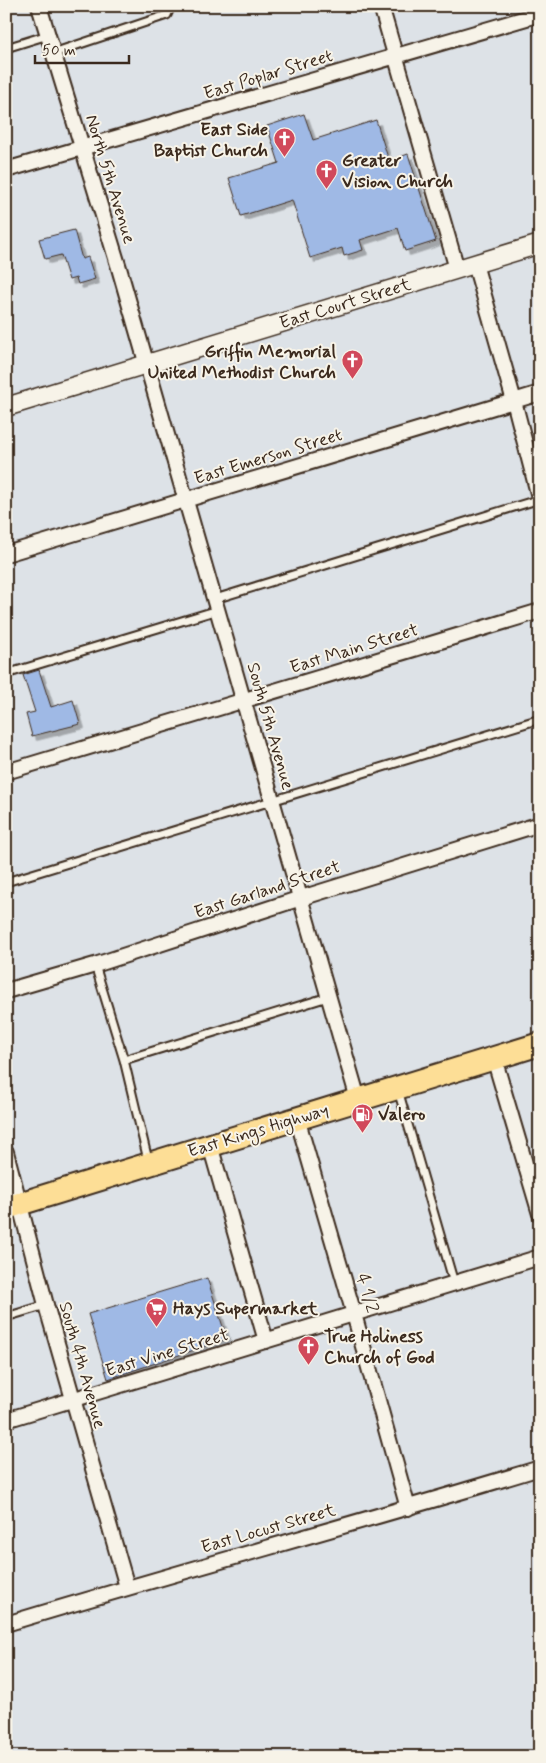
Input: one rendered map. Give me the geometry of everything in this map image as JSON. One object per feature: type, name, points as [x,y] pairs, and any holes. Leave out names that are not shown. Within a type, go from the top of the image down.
[{"type":"main road","name":"East Kings Highway","points":[[13,1206],[540,1044]]},
{"type":"street","name":"North 5th Avenue","points":[[39,6],[146,364]]},
{"type":"street","points":[[381,6],[457,269]]},
{"type":"street","name":"East Poplar Street","points":[[6,170],[540,14]]},
{"type":"street","name":"East Court Street","points":[[6,407],[540,244]]},
{"type":"street","points":[[475,264],[540,499]]},
{"type":"street","name":"South 5th Avenue","points":[[146,364],[217,604],[358,1100]]},
{"type":"street","name":"East Emerson Street","points":[[6,554],[540,393]]},
{"type":"street","name":"East Main Street","points":[[6,772],[540,611]]},
{"type":"street","name":"East Garland Street","points":[[6,991],[95,965],[301,898],[540,824]]},
{"type":"street","points":[[494,1058],[540,1214]]},
{"type":"street","name":"4 1/2","points":[[297,1118],[408,1508]]},
{"type":"street","points":[[210,1145],[266,1341]]},
{"type":"street","name":"South 4th Avenue","points":[[6,1152],[13,1206],[46,1305],[127,1588]]},
{"type":"street","name":"East Vine Street","points":[[6,1420],[540,1257]]},
{"type":"street","name":"East Locust Street","points":[[6,1624],[540,1468]]},
{"type":"lane","points":[[53,53],[167,16],[171,6]]},
{"type":"lane","points":[[6,48],[48,36]]},
{"type":"lane","points":[[6,674],[540,499]]},
{"type":"lane","points":[[6,882],[540,719]]},
{"type":"lane","points":[[95,965],[124,1060],[149,1164]]},
{"type":"lane","points":[[124,1060],[328,997]]},
{"type":"lane","points":[[398,1087],[454,1283]]},
{"type":"lane","points":[[6,1316],[46,1305]]},
{"type":"building","name":"Greater Vision Church","points":[[304,114],[313,140],[376,120],[389,161],[408,154],[436,241],[405,251],[398,228],[360,240],[363,250],[344,256],[342,248],[310,258],[292,200],[241,216],[229,178],[279,163],[267,126]]},
{"type":"building","points":[[74,230],[82,259],[88,257],[95,279],[78,284],[76,278],[69,280],[61,255],[45,259],[39,239]]},
{"type":"building","points":[[39,670],[51,707],[73,700],[80,724],[32,736],[26,714],[35,712],[23,675]]},
{"type":"building","name":"Hays Supermarket","points":[[207,1278],[227,1339],[108,1379],[88,1314]]},
{"type":"place","name":"East Side Baptist Church","points":[[284,158]]},
{"type":"place","name":"Greater Vision Church","points":[[326,189]]},
{"type":"place","name":"Griffin Memorial United Methodist Church","points":[[352,380]]},
{"type":"place","name":"Valero","points":[[362,1133]]},
{"type":"place","name":"Hays Supermarket","points":[[157,1327]]},
{"type":"place","name":"True Holiness Church of God","points":[[308,1365]]}]
